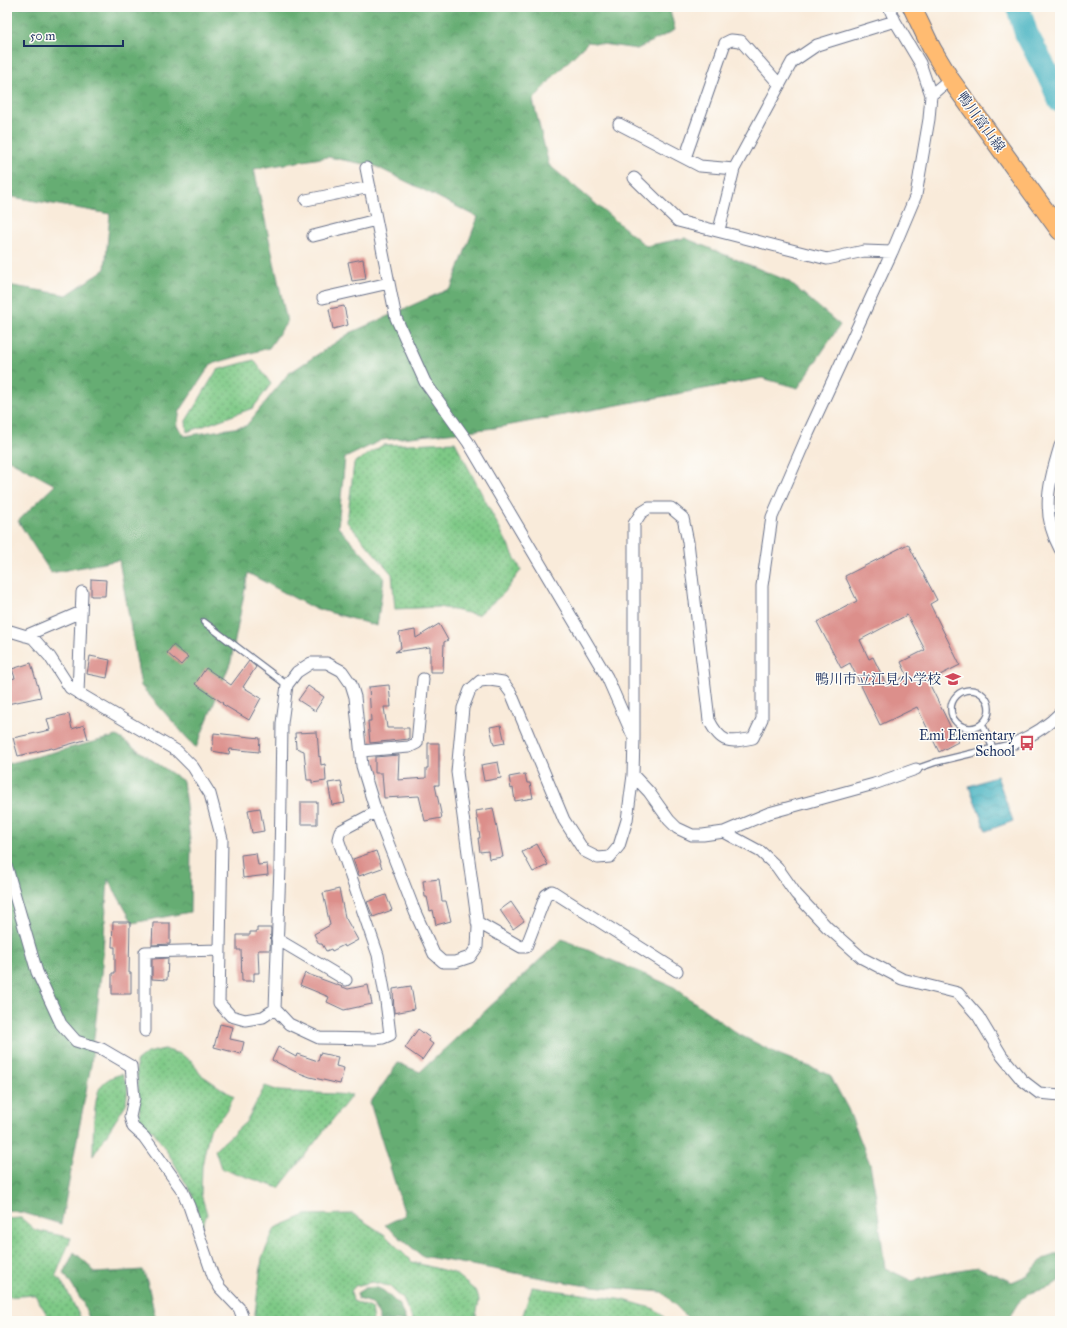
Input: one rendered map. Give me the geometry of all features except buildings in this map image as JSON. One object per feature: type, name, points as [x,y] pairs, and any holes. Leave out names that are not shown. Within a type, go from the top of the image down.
[{"type":"main road","name":"鴨川富山線","points":[[912,7],[932,49],[950,79],[1060,231]]},
{"type":"street","points":[[376,812],[340,831],[338,839],[378,955],[390,1035],[384,1038],[375,1039],[319,1038],[289,1024],[275,1009],[278,939],[282,723],[287,685],[296,672],[311,663],[327,663],[342,671],[351,684],[355,697],[362,766],[376,812],[415,912],[434,954],[443,962],[455,962],[470,957],[477,947],[477,922],[457,772],[463,708],[470,690],[480,681],[490,680],[503,682],[511,693],[564,820],[584,851],[598,858],[610,857],[619,846],[627,820],[633,775],[634,524],[641,513],[649,508],[671,508],[683,518],[688,542],[709,720],[715,733],[725,740],[736,741],[753,738],[762,719],[762,586],[772,517],[808,434],[892,252],[916,195],[929,119],[931,95],[920,63],[888,7]]},
{"type":"street","points":[[719,230],[734,168],[792,62],[817,45],[895,21]]},
{"type":"street","points":[[685,158],[725,43],[731,40],[741,41],[779,84]]},
{"type":"street","points":[[931,95],[950,79]]},
{"type":"street","points":[[619,124],[700,166],[734,168]]},
{"type":"street","points":[[366,168],[396,318],[425,382],[468,442],[607,677],[634,738]]},
{"type":"street","points":[[634,178],[678,221],[719,230],[827,259],[864,250],[892,252]]},
{"type":"street","points":[[306,200],[370,187]]},
{"type":"street","points":[[312,236],[376,220]]},
{"type":"street","points":[[324,298],[389,283]]},
{"type":"street","points":[[1060,446],[1050,484],[1047,510],[1052,532],[1060,549]]},
{"type":"street","points":[[78,693],[82,592]]},
{"type":"street","points":[[25,636],[81,612]]},
{"type":"street","points":[[7,630],[33,638],[50,658],[70,688],[177,751],[193,768],[210,794],[222,839],[219,1003],[231,1016],[245,1020],[263,1017],[275,1009]]},
{"type":"street","points":[[361,751],[408,747],[417,743],[423,679]]},
{"type":"street","points":[[1015,743],[1041,730],[1060,713]]},
{"type":"street","points":[[633,775],[650,792],[669,820],[677,828],[692,835],[703,835],[724,832],[769,813],[874,784],[916,769]]},
{"type":"street","points":[[724,832],[761,852],[777,867],[796,894],[827,927],[862,958],[902,979],[958,993],[978,1016],[1002,1056],[1022,1080],[1039,1093],[1060,1095]]},
{"type":"street","points":[[7,868],[37,972],[61,1024],[76,1041],[102,1049],[131,1066],[134,1098],[130,1117],[133,1127],[144,1137],[182,1190],[189,1206],[212,1276],[220,1288],[239,1308],[244,1321]]},
{"type":"street","points":[[477,922],[521,947],[526,947],[546,894],[552,891],[677,971]]},
{"type":"street","points":[[278,939],[346,980]]},
{"type":"street","points":[[145,1031],[145,952],[219,950]]},
{"type":"lane","points":[[204,622],[287,685]]},
{"type":"lane","points":[[964,691],[973,691],[981,694],[985,698],[989,712],[986,720],[982,724],[977,727],[968,728],[959,725],[955,721],[952,715],[952,706],[955,698],[959,694],[964,691]]},
{"type":"lane","points":[[982,724],[993,748]]},
{"type":"lane","points":[[916,769],[936,762],[1015,743]]},
{"type":"green space","points":[[7,7],[638,7],[670,10],[675,30],[637,49],[588,42],[552,78],[533,100],[549,165],[646,246],[685,238],[788,281],[840,325],[798,388],[762,378],[495,428],[382,440],[345,458],[338,527],[384,577],[377,626],[311,607],[248,573],[231,661],[196,748],[141,686],[119,560],[51,573],[18,521],[55,485],[7,459],[7,285],[67,295],[105,269],[110,214],[7,196]],"holes":[[[328,157],[375,166],[478,217],[451,288],[350,333],[288,374],[246,426],[185,436],[177,426],[180,411],[211,364],[269,348],[287,322],[254,169]]]},
{"type":"green space","points":[[254,360],[271,384],[253,408],[187,432],[186,421],[217,370]]},
{"type":"green space","points":[[455,442],[521,570],[504,593],[478,615],[439,607],[395,609],[392,574],[347,522],[354,463],[383,445]]},
{"type":"green space","points":[[117,736],[183,781],[191,848],[190,912],[133,923],[108,879],[102,965],[91,1065],[61,1224],[24,1213],[7,1210],[7,764]]},
{"type":"green space","points":[[562,939],[674,987],[736,1033],[778,1054],[830,1075],[848,1109],[870,1164],[876,1197],[885,1268],[912,1281],[952,1271],[978,1267],[1012,1282],[1028,1275],[1043,1259],[1060,1253],[1060,1280],[1050,1287],[1028,1294],[1018,1303],[1007,1321],[691,1321],[662,1292],[581,1285],[422,1256],[385,1225],[405,1215],[370,1103],[398,1063],[420,1072]]},
{"type":"green space","points":[[164,1049],[180,1054],[192,1061],[200,1074],[234,1097],[224,1115],[210,1129],[202,1166],[201,1194],[207,1214],[202,1226],[192,1194],[173,1161],[154,1132],[140,1123],[136,1062],[147,1053]]},
{"type":"green space","points":[[122,1074],[128,1086],[126,1104],[93,1156],[94,1120],[98,1091],[105,1081]]},
{"type":"green space","points":[[265,1086],[279,1091],[352,1095],[279,1188],[221,1168],[215,1150],[246,1122]]},
{"type":"green space","points":[[353,1214],[385,1235],[412,1262],[454,1273],[477,1292],[479,1301],[476,1316],[477,1321],[413,1321],[403,1299],[389,1286],[372,1282],[355,1286],[351,1291],[353,1301],[371,1308],[373,1321],[254,1321],[262,1258],[275,1228],[306,1215]]},
{"type":"green space","points":[[21,1218],[35,1230],[71,1238],[56,1275],[65,1287],[82,1321],[51,1321],[35,1295],[7,1297],[7,1219]]},
{"type":"green space","points":[[74,1252],[89,1265],[95,1273],[143,1270],[148,1284],[155,1316],[160,1321],[90,1321],[83,1303],[64,1273]]},
{"type":"green space","points":[[376,1287],[384,1291],[400,1306],[406,1321],[379,1321],[379,1316],[372,1303],[358,1299],[357,1293],[365,1288]]},
{"type":"green space","points":[[532,1287],[624,1300],[655,1309],[668,1321],[521,1321]]},
{"type":"water","points":[[997,776],[1013,821],[986,831],[969,786]]},
{"type":"waterway","points":[[1018,7],[1026,33],[1052,82],[1060,101]]},
{"type":"place","name":"鴨川市立江見小学校","points":[[953,679]]},
{"type":"place","name":"Emi Elementary School","points":[[1027,743]]}]
